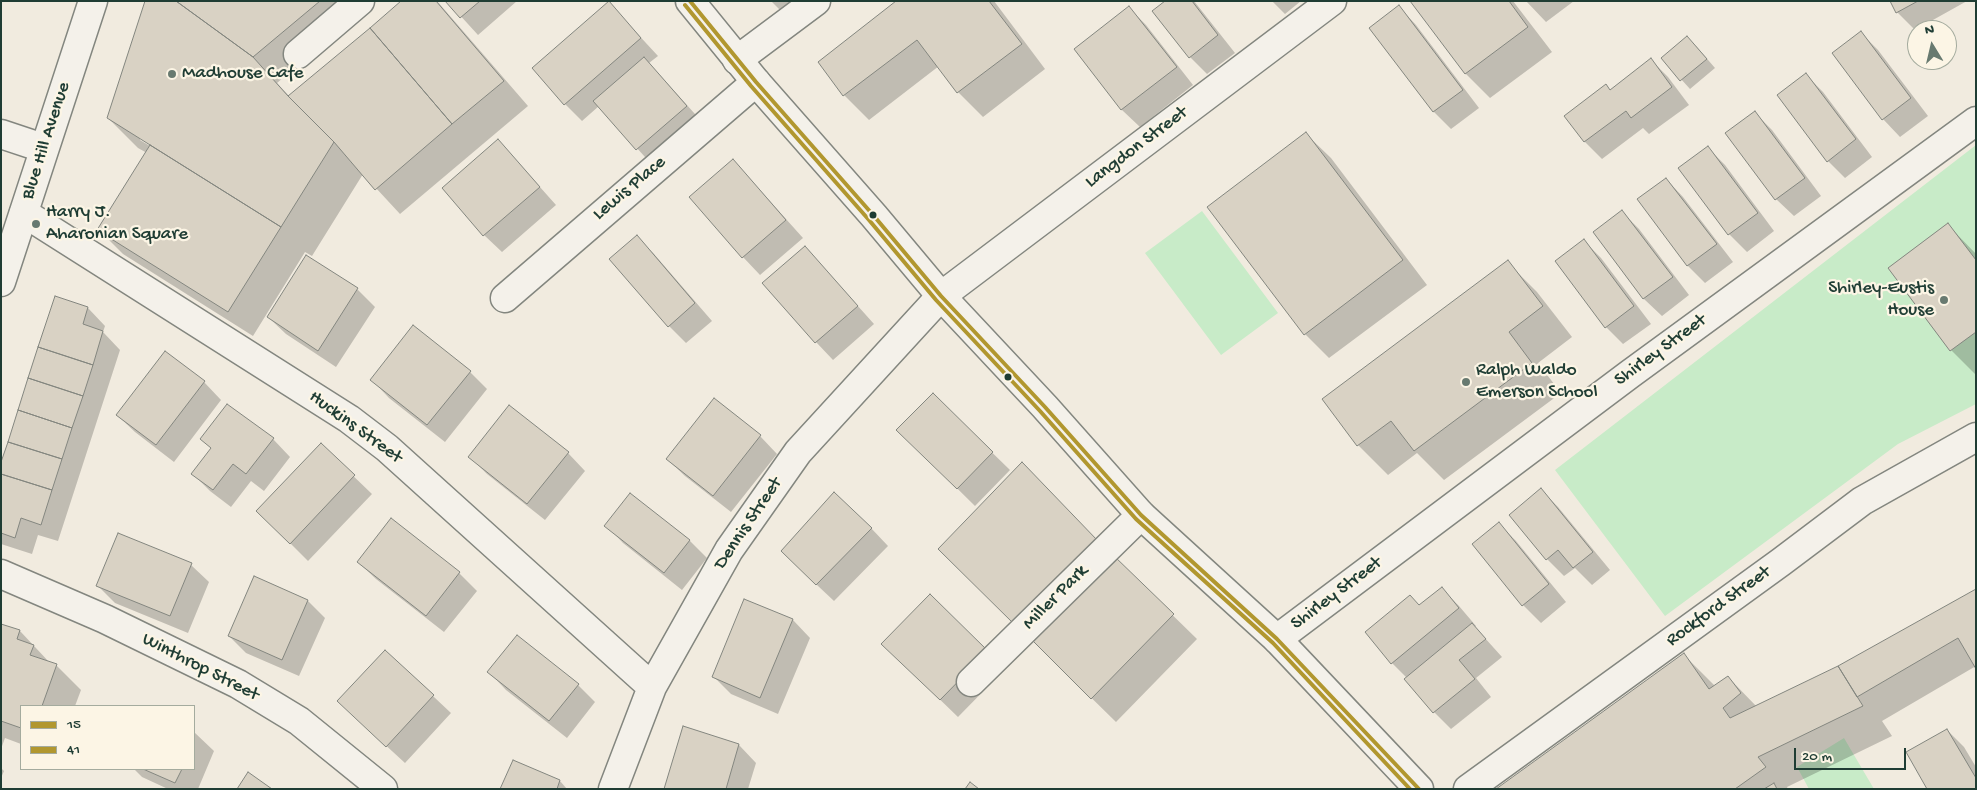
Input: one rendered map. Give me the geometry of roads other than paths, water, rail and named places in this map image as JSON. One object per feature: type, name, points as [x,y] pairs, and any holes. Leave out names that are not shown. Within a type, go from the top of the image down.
[{"type":"street","name":"Blue Hill Avenue","points":[[1,282],[93,1]]},
{"type":"street","points":[[298,54],[360,1]]},
{"type":"street","points":[[690,1],[737,60],[874,216],[941,296],[1045,407],[1140,515],[1278,639],[1420,789]]},
{"type":"street","points":[[737,60],[816,1]]},
{"type":"street","name":"Langdon Street","points":[[941,296],[1332,1]]},
{"type":"street","name":"Lewis Place","points":[[505,298],[756,82]]},
{"type":"street","name":"Shirley Street","points":[[1278,639],[1624,378],[1976,121]]},
{"type":"street","points":[[1,134],[44,148]]},
{"type":"street","name":"Huckins Street","points":[[24,213],[349,419],[387,448],[652,687]]},
{"type":"street","name":"Dennis Street","points":[[613,789],[652,687],[729,550],[798,452],[941,296]]},
{"type":"street","name":"Rockford Street","points":[[1468,789],[1862,501],[1976,437]]},
{"type":"street","name":"Miller Park","points":[[972,682],[1140,515]]},
{"type":"street","name":"Winthrop Street","points":[[1,574],[105,619],[238,684],[298,721],[383,789]]},
{"type":"place","name":"Madhouse Cafe","points":[[172,74]]},
{"type":"place","name":"Harry J. Aharonian Square","points":[[36,224]]},
{"type":"place","name":"Shirley-Eustis House","points":[[1944,300]]},
{"type":"place","name":"Ralph Waldo Emerson School","points":[[1466,382]]}]
